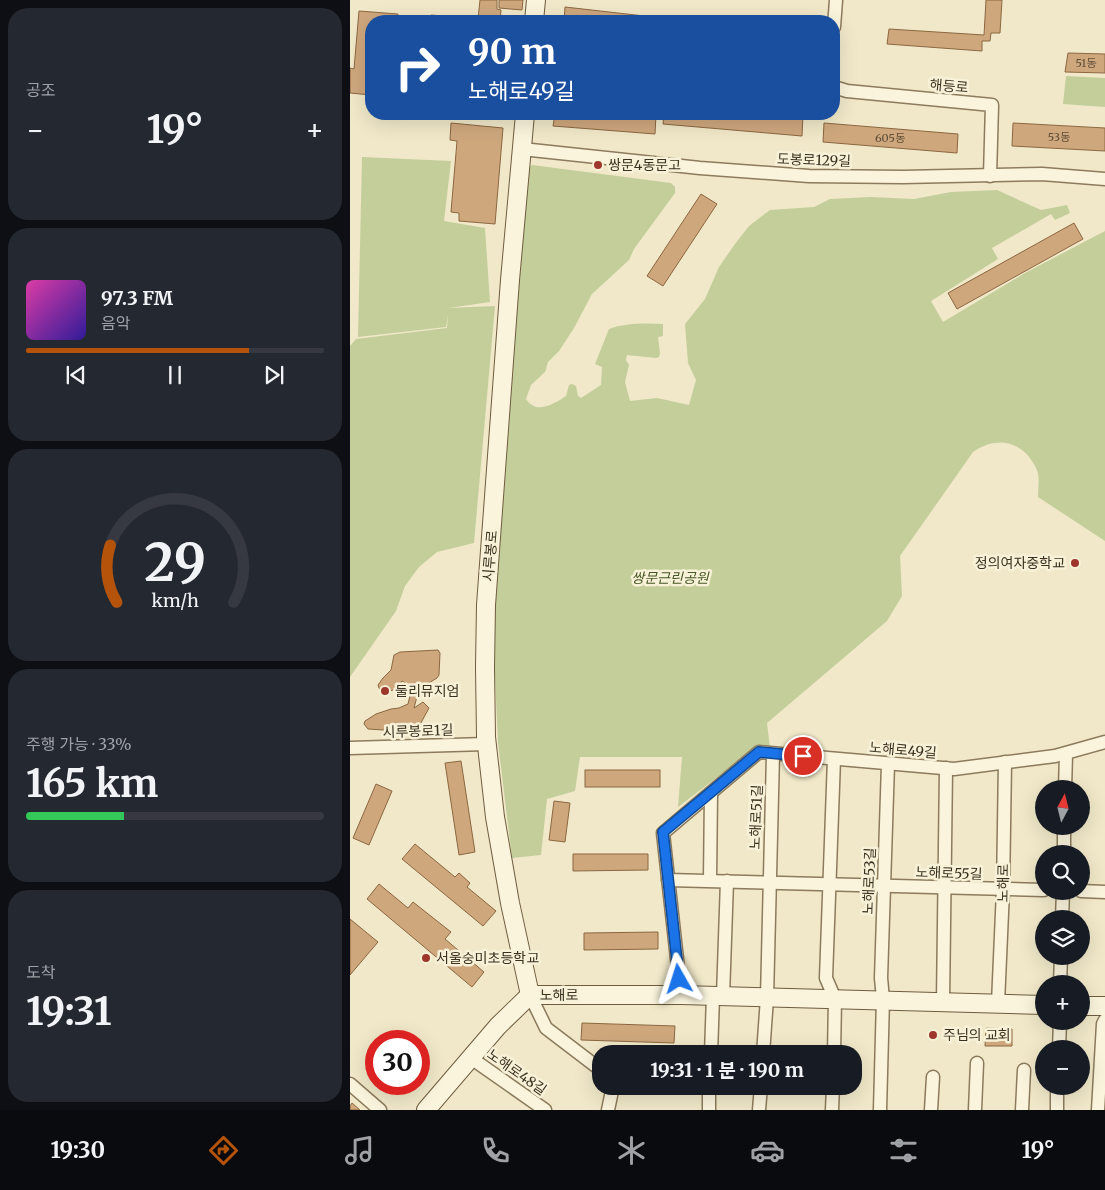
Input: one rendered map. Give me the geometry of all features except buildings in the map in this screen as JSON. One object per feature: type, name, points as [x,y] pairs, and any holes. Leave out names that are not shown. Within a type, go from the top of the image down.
[{"type":"street","points":[[535,15],[536,0]]},
{"type":"street","points":[[835,15],[836,0]]},
{"type":"street","name":"해등로","points":[[840,89],[992,105],[990,176]]},
{"type":"street","name":"시루봉로","points":[[525,120],[510,280],[486,605],[486,744],[495,817],[510,903],[530,995]]},
{"type":"street","name":"도봉로129길","points":[[522,149],[700,168],[809,176],[1058,175],[1105,179]]},
{"type":"street","name":"노해로49길","points":[[681,995],[663,832],[759,752],[946,768],[1055,756],[1105,742]]},
{"type":"street","name":"시루봉로1길","points":[[350,748],[486,744]]},
{"type":"street","name":"노해로51길","points":[[767,998],[773,754]]},
{"type":"street","points":[[1065,780],[1066,754]]},
{"type":"street","points":[[834,759],[826,978],[835,1000],[834,1045]]},
{"type":"street","name":"노해로","points":[[998,1003],[1003,890],[1005,762]]},
{"type":"street","name":"노해로53길","points":[[880,1110],[883,999],[881,978],[888,764]]},
{"type":"street","points":[[943,1002],[946,888],[946,768]]},
{"type":"street","points":[[710,793],[710,880]]},
{"type":"street","points":[[668,880],[884,886]]},
{"type":"street","points":[[712,1045],[718,996],[726,881]]},
{"type":"street","name":"노해로55길","points":[[884,886],[1035,890]]},
{"type":"street","points":[[1090,891],[1105,892]]},
{"type":"street","points":[[530,995],[546,1028],[592,1063]]},
{"type":"street","name":"노해로","points":[[427,1110],[498,1026],[530,995],[681,995],[1035,1005]]},
{"type":"street","points":[[764,1045],[767,998]]},
{"type":"street","points":[[1090,1006],[1105,1006]]},
{"type":"street","points":[[1098,1110],[1103,1024],[1105,1020]]},
{"type":"street","name":"노해로48길","points":[[471,1058],[545,1110]]},
{"type":"street","points":[[975,1110],[978,1063]]},
{"type":"street","points":[[1022,1110],[1024,1070]]},
{"type":"street","points":[[932,1110],[933,1077]]},
{"type":"street","points":[[350,1084],[380,1110]]},
{"type":"street","points":[[608,1110],[611,1095]]},
{"type":"street","points":[[709,1110],[710,1095]]},
{"type":"street","points":[[759,1110],[760,1095]]},
{"type":"street","points":[[832,1110],[833,1095]]},
{"type":"street","points":[[1057,1110],[1058,1095]]},
{"type":"green space","points":[[1066,76],[1105,78],[1105,107],[1063,104]]},
{"type":"green space","points":[[362,157],[451,161],[444,221],[485,228],[490,302],[449,308],[495,306],[474,543],[437,552],[419,567],[405,586],[396,611],[350,677],[350,346],[356,339],[447,328],[448,315],[446,327],[358,337]]},
{"type":"green space","name":"쌍문근린공원","points":[[532,165],[671,183],[675,187],[675,193],[634,249],[629,260],[592,294],[574,328],[559,351],[548,362],[545,372],[531,385],[526,399],[531,405],[536,407],[545,407],[566,396],[569,385],[576,386],[578,396],[581,398],[601,385],[602,367],[595,364],[609,329],[642,324],[663,324],[663,336],[658,337],[659,357],[627,355],[626,360],[629,365],[625,382],[630,401],[657,398],[689,405],[696,380],[688,363],[685,324],[705,299],[719,267],[735,244],[749,226],[770,210],[814,207],[830,199],[871,197],[914,199],[951,192],[997,190],[1041,210],[1067,205],[1070,213],[1055,220],[1051,214],[992,248],[998,259],[931,301],[943,322],[1025,273],[1105,231],[1105,541],[1038,497],[1039,480],[1037,470],[1032,460],[1018,447],[1001,443],[982,447],[973,452],[900,556],[902,596],[887,621],[767,723],[770,748],[756,745],[749,753],[678,807],[682,757],[580,757],[575,791],[547,799],[541,855],[512,858],[498,743],[493,631],[522,173]]},
{"type":"place","name":"쌍문4동문고","points":[[598,165]]},
{"type":"place","name":"정의여자중학교","points":[[1075,563]]},
{"type":"place","name":"둘리뮤지엄","points":[[385,691]]},
{"type":"place","name":"서울숭미초등학교","points":[[426,958]]},
{"type":"place","name":"주님의 교회","points":[[933,1035]]},
{"type":"route","points":[[679,979],[663,832],[759,752],[803,756]]}]
